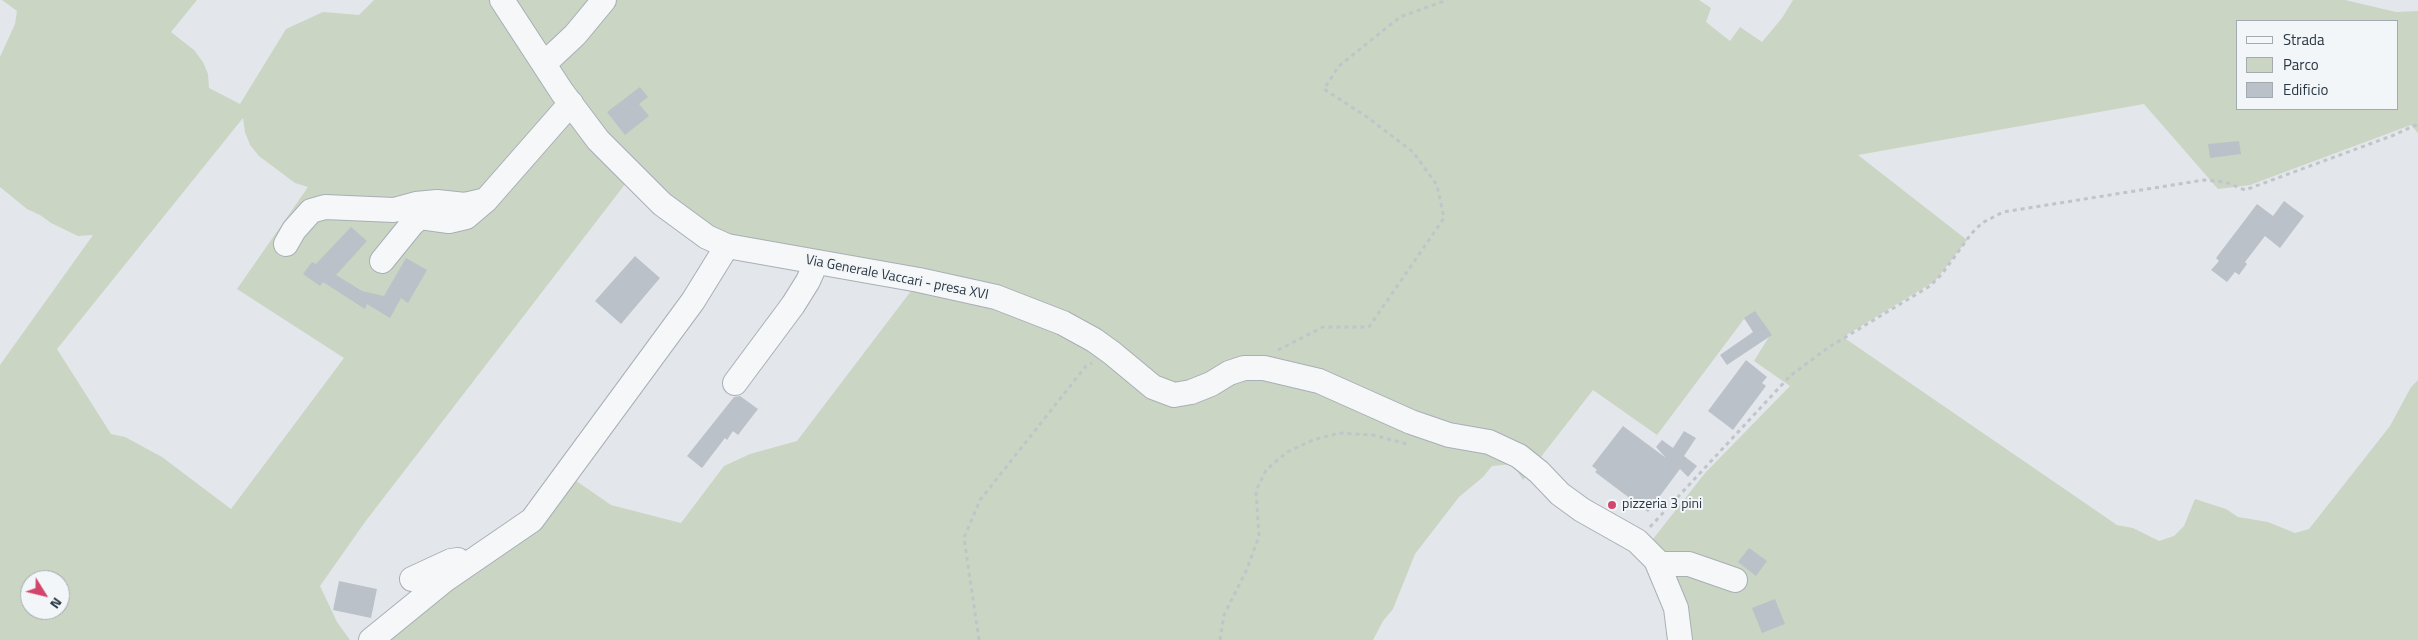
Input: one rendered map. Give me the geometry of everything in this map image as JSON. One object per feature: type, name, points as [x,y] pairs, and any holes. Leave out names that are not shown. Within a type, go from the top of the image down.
[{"type":"street","name":"Via Generale Vaccari - presa XVI","points":[[502,0],[544,64],[598,140],[662,204],[707,237],[727,246],[919,280],[996,297],[1063,323],[1112,352],[1153,387],[1174,395],[1191,392],[1211,384],[1229,373],[1244,368],[1264,368],[1319,381],[1373,406],[1435,430],[1489,442],[1519,456],[1539,472],[1560,494],[1582,510],[1637,541],[1658,564],[1676,608],[1680,640]]},
{"type":"street","points":[[544,64],[574,35],[604,0]]},
{"type":"street","points":[[382,261],[420,218],[449,221],[466,217],[486,200],[571,103]]},
{"type":"street","points":[[286,244],[294,230],[311,211],[325,207],[394,210],[416,204],[437,202],[465,205],[486,200]]},
{"type":"street","points":[[371,640],[472,559],[532,520],[693,301],[727,246]]},
{"type":"street","points":[[735,383],[793,305],[808,281],[816,263]]},
{"type":"street","points":[[412,579],[451,561],[472,559]]},
{"type":"street","points":[[1658,564],[1689,564],[1735,580]]},
{"type":"path","points":[[1271,354],[1323,326],[1369,327],[1444,218],[1437,184],[1413,152],[1367,117],[1324,89],[1339,66],[1400,17],[1447,0]]},
{"type":"path","points":[[1637,541],[1659,515],[1790,376],[1829,347],[1930,286],[1942,274],[1971,234],[1982,223],[2003,212],[2204,180],[2224,182],[2245,190],[2394,135],[2418,124]]},
{"type":"path","points":[[979,640],[964,538],[980,500],[1086,366],[1112,352]]},
{"type":"path","points":[[1220,640],[1224,615],[1247,569],[1258,536],[1256,491],[1266,470],[1287,452],[1313,440],[1339,433],[1373,435],[1408,444],[1422,442],[1435,430]]},
{"type":"green space","points":[[2,0],[197,0],[171,32],[194,50],[203,62],[208,74],[209,88],[240,104],[286,29],[323,12],[359,15],[374,0],[1699,0],[1711,8],[1706,22],[1730,41],[1740,27],[1762,42],[1782,18],[1793,0],[2345,0],[2396,12],[2418,11],[2418,133],[2411,125],[2250,185],[2218,189],[2144,104],[1858,155],[1967,240],[1935,281],[1843,337],[2117,525],[2133,528],[2159,541],[2174,536],[2184,526],[2195,499],[2226,509],[2238,517],[2268,522],[2295,533],[2309,529],[2390,426],[2411,387],[2418,380],[2418,640],[1684,640],[1657,567],[1638,558],[1705,473],[1790,386],[1754,361],[1770,335],[1744,319],[1657,435],[1593,390],[1523,480],[1513,464],[1492,466],[1483,477],[1459,497],[1415,554],[1393,609],[1383,621],[1373,640],[383,640],[572,478],[611,505],[681,523],[724,466],[750,454],[797,441],[911,291],[918,274],[722,239],[636,170],[365,522],[320,586],[337,622],[350,640],[0,640],[0,365],[93,235],[78,236],[51,223],[27,209],[0,187],[0,57],[15,24],[17,11]],"holes":[[[243,118],[245,132],[250,145],[259,156],[295,183],[308,187],[237,289],[344,358],[231,509],[162,457],[125,437],[111,434],[57,349]]]},
{"type":"building","points":[[640,87],[648,97],[639,104],[649,116],[625,135],[607,112]]},
{"type":"building","points":[[2239,141],[2241,154],[2210,158],[2208,144]]},
{"type":"building","points":[[2284,201],[2304,216],[2280,248],[2265,236],[2245,262],[2247,264],[2239,275],[2235,272],[2227,282],[2211,270],[2219,261],[2216,258],[2257,204],[2273,216]]},
{"type":"building","points":[[351,227],[367,241],[336,275],[362,291],[384,296],[406,258],[427,270],[408,303],[401,298],[390,318],[367,304],[365,309],[323,282],[320,286],[303,274],[312,262],[316,264]]},
{"type":"building","points":[[635,256],[660,278],[621,324],[595,301]]},
{"type":"building","points":[[1755,311],[1772,335],[1727,365],[1720,355],[1753,332],[1744,318]]},
{"type":"building","points":[[1746,360],[1767,377],[1762,383],[1766,386],[1733,430],[1708,411]]},
{"type":"building","points":[[740,396],[758,409],[738,435],[733,431],[727,440],[725,438],[702,468],[687,456],[734,397]]},
{"type":"building","points":[[1623,426],[1666,458],[1656,447],[1662,440],[1673,448],[1684,431],[1696,438],[1684,456],[1697,466],[1688,477],[1680,469],[1648,512],[1595,472],[1597,470],[1592,466]]},
{"type":"building","points":[[1749,548],[1767,561],[1756,576],[1738,562]]},
{"type":"building","points":[[339,581],[377,589],[371,618],[333,610]]},
{"type":"building","points":[[1775,599],[1785,624],[1762,633],[1752,608]]},
{"type":"place","name":"pizzeria 3 pini","points":[[1612,505]]}]
